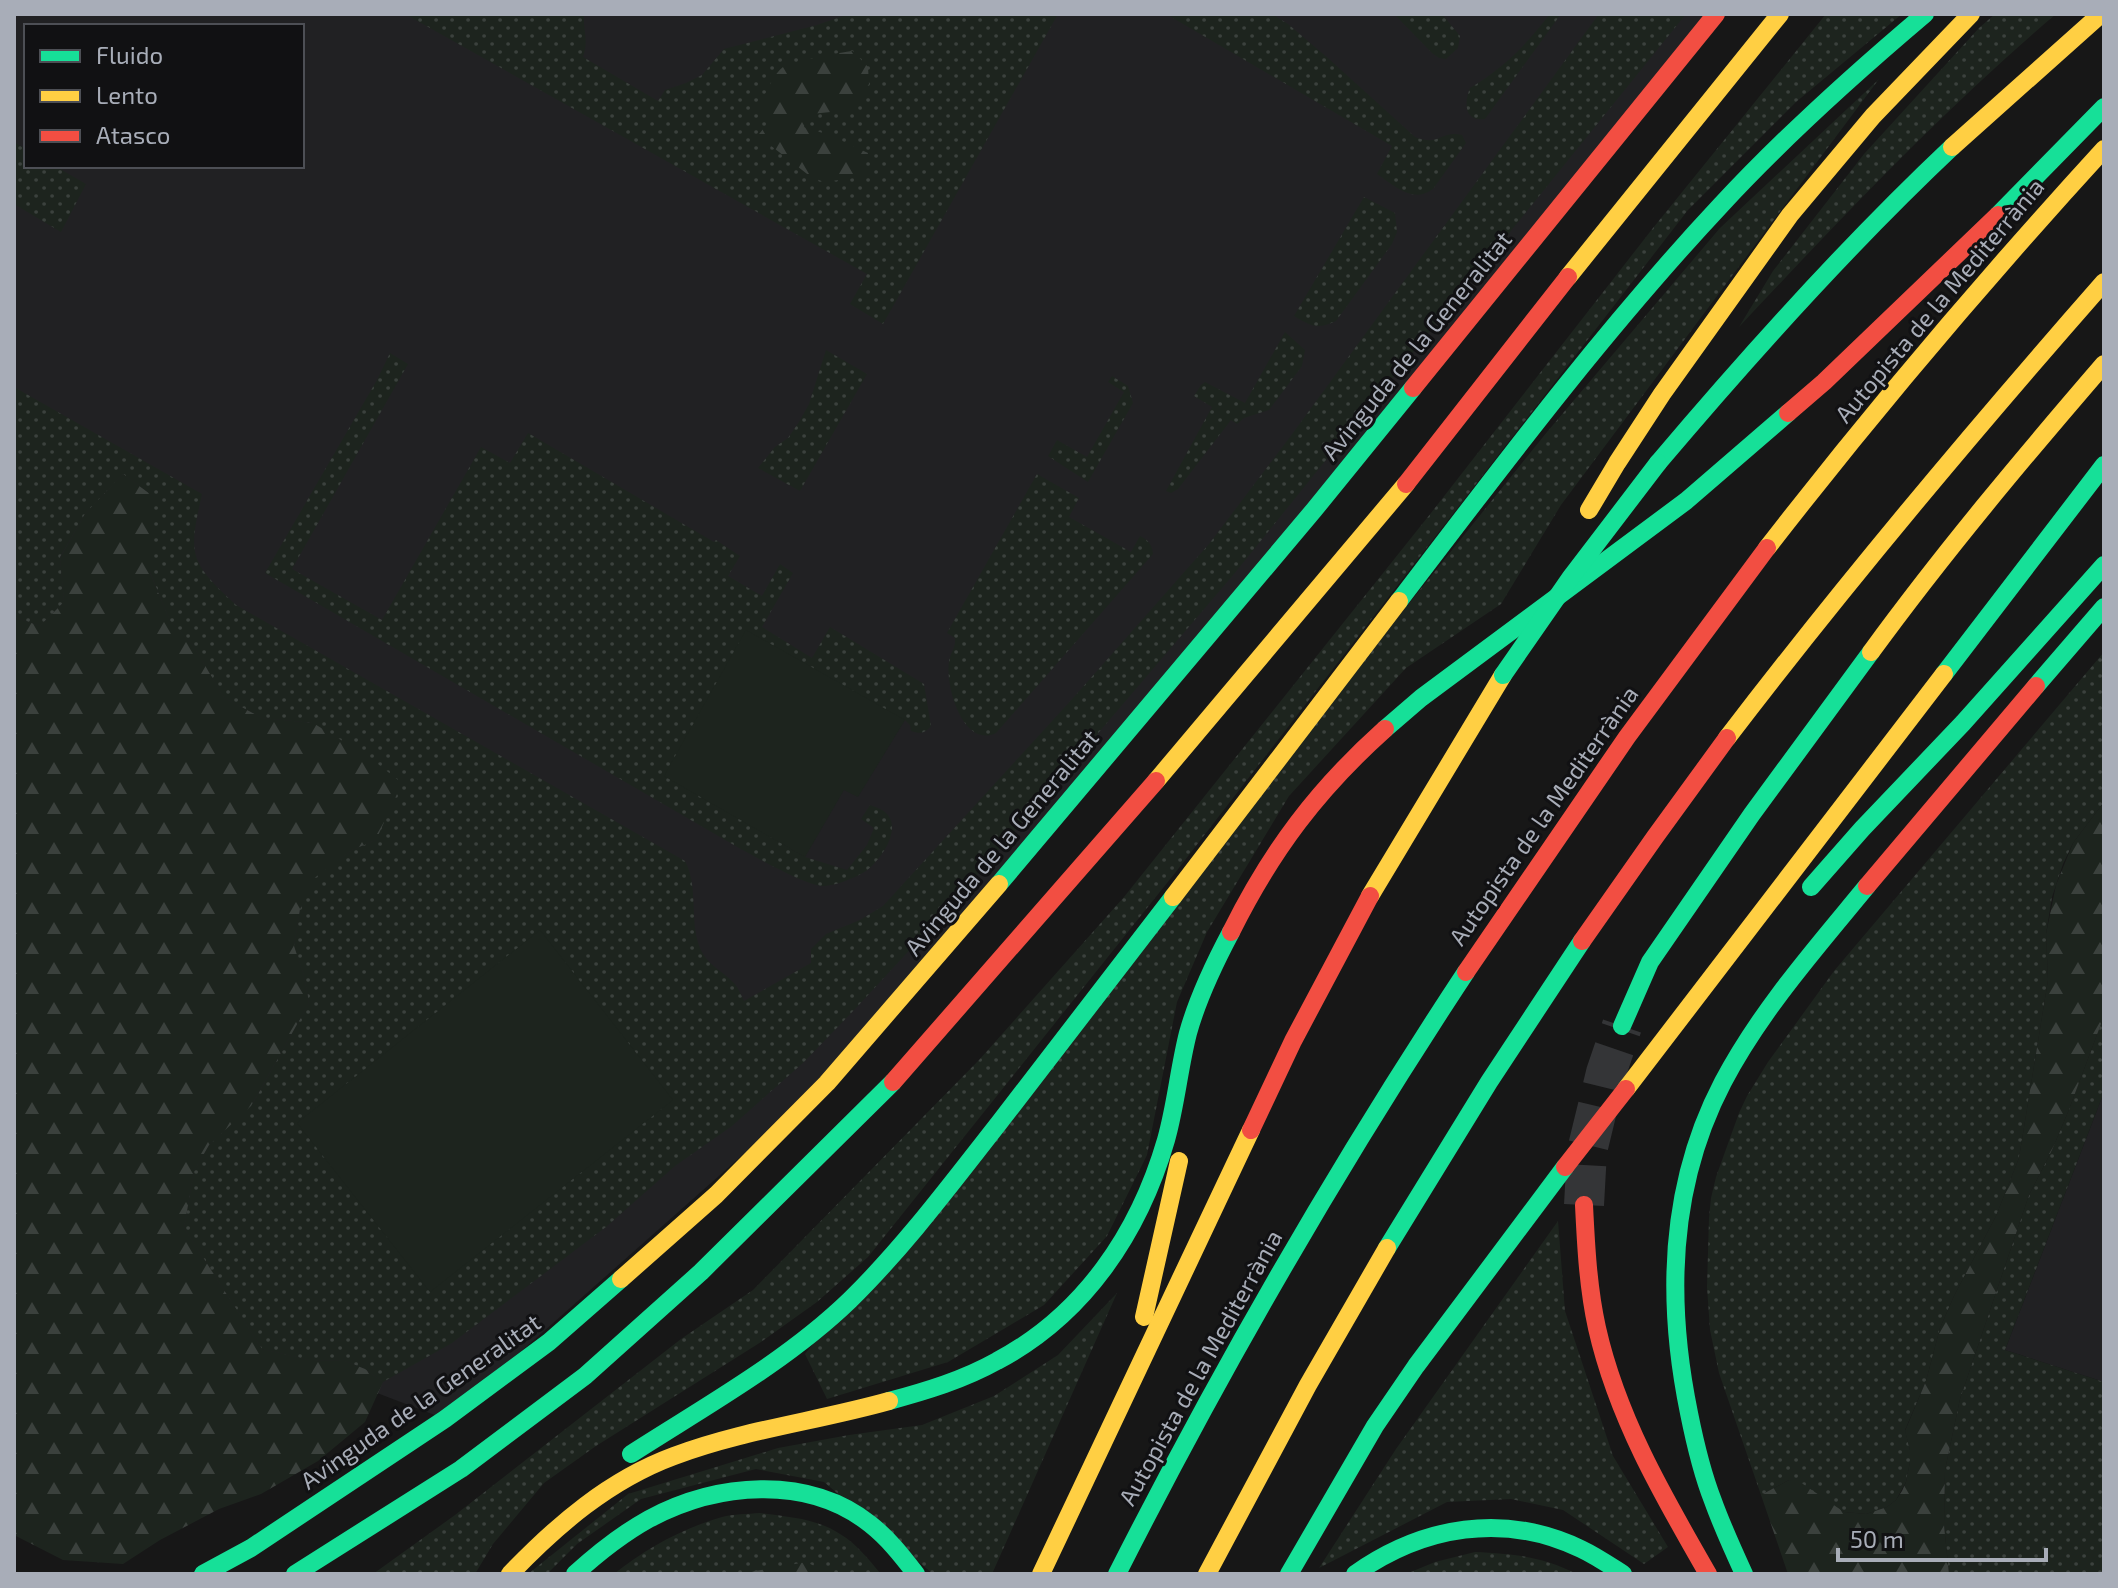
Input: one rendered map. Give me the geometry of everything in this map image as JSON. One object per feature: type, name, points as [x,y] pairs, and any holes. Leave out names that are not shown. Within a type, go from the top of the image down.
[{"type":"main road","name":"Avinguda de la Generalitat","points":[[203,1574],[251,1548],[481,1394],[538,1351],[705,1205],[772,1140],[827,1083],[948,944],[1294,534],[1716,14]]},
{"type":"main road","points":[[295,1574],[461,1469],[585,1376],[701,1272],[890,1086],[1124,818],[1380,516],[1780,14]]},
{"type":"main road","points":[[614,1464],[795,1346],[848,1302],[896,1252],[1606,336],[1696,232],[1757,168],[1925,14]]},
{"type":"main road","points":[[1585,516],[1612,468],[1688,357],[1808,192],[1880,109],[1971,14]]},
{"type":"main road","points":[[1041,1574],[1265,1097],[1334,961],[1383,872],[1503,675],[1588,554],[1658,463],[1769,334],[1878,219],[1947,152],[2101,14]]},
{"type":"main road","points":[[510,1574],[566,1518],[616,1484],[661,1461],[698,1447],[914,1395],[958,1380],[1019,1348],[1064,1315],[1092,1285],[1135,1220],[1166,1139],[1194,1012],[1237,920],[1280,846],[1307,808],[1344,766],[1421,698],[1686,501],[1824,382],[2017,196],[2104,107]]},
{"type":"main road","name":"Autopista de la Mediterrània","points":[[1117,1574],[1223,1373],[1328,1188],[1401,1069],[1637,720],[1808,495],[1941,332],[2104,149]]},
{"type":"main road","points":[[1207,1574],[1323,1358],[1410,1210],[1595,922],[1692,784],[1785,661],[1975,429],[2104,282]]},
{"type":"main road","points":[[1622,1026],[1650,962],[1761,801],[1924,580],[2104,364]]},
{"type":"main road","points":[[1289,1574],[1375,1426],[1416,1366],[2104,465]]},
{"type":"main road","points":[[1503,675],[1562,558]]},
{"type":"main road","points":[[1801,898],[2104,565]]},
{"type":"main road","points":[[1744,1574],[1713,1502],[1699,1455],[1679,1361],[1674,1310],[1673,1261],[1678,1216],[1703,1129],[1722,1084],[1773,1003],[1906,838],[2104,607]]},
{"type":"main road","points":[[1134,1374],[1175,1184],[1197,1055],[1212,995],[1237,920]]},
{"type":"main road","points":[[1639,1071],[1770,932]]},
{"type":"main road","points":[[1584,1205],[1589,1282],[1609,1374],[1645,1462],[1708,1574]]},
{"type":"main road","points":[[498,1574],[533,1528],[592,1479]]},
{"type":"main road","points":[[575,1574],[625,1533],[677,1506],[729,1491],[771,1488],[812,1494],[847,1508],[883,1534],[916,1574]]},
{"type":"main road","points":[[1355,1574],[1385,1554],[1414,1541],[1445,1532],[1483,1527],[1542,1534],[1571,1544],[1623,1574]]},
{"type":"shaded area","points":[[14,14],[1724,14],[836,1072],[445,1419],[262,1349],[14,1190]]},
{"type":"shaded area","points":[[2104,1092],[2104,1382],[2005,1350]]},
{"type":"green space","points":[[405,14],[584,14],[586,40],[583,57],[658,101],[665,90],[702,75],[724,49],[849,14],[1058,14],[883,324],[850,304],[867,274]]},
{"type":"green space","points":[[1166,14],[1272,14],[1329,59],[1415,137],[1430,140],[1455,134],[1462,135],[1466,143],[1433,189],[1418,195],[1404,192],[1377,174],[1392,146]]},
{"type":"green space","points":[[1394,14],[1442,14],[1460,36],[1458,48],[1446,59],[1439,58]]},
{"type":"green space","points":[[1550,14],[1561,14],[1485,119],[1473,118],[1467,110],[1470,88],[1514,55]]},
{"type":"green space","points":[[1599,14],[1686,14],[1234,574],[954,902],[804,1062],[732,1126],[675,1166],[606,1227],[452,1343],[383,1382],[365,1369],[345,1361],[309,1360],[262,1349],[184,1228],[194,1171],[209,1145],[253,1103],[309,1003],[294,946],[300,909],[312,879],[352,850],[376,840],[313,723],[262,718],[224,698],[193,645],[170,621],[150,572],[150,494],[123,474],[85,514],[60,557],[64,602],[40,626],[14,617],[14,387],[202,494],[195,531],[196,556],[209,578],[236,605],[685,861],[692,882],[700,948],[711,963],[735,984],[744,1001],[811,963],[811,949],[826,934],[860,920],[883,906],[1209,544]]},
{"type":"green space","points":[[1826,14],[1902,14],[1796,102],[1688,210],[1175,873],[868,1257],[817,1302],[761,1342],[596,1446],[544,1483],[493,1544],[475,1574],[373,1574],[455,1515],[681,1339],[753,1290],[979,1060],[1124,897]]},
{"type":"green space","points":[[1995,14],[2056,14],[1933,127],[1739,327],[1773,271],[1864,154]]},
{"type":"green space","points":[[853,51],[868,67],[869,84],[850,110],[811,114],[804,127],[868,153],[861,177],[824,182],[811,177],[770,145],[755,139],[768,123],[759,107],[783,67]]},
{"type":"green space","points":[[1879,79],[1561,505],[1501,604],[1406,668],[1289,796],[1207,932],[1177,1002],[1147,1155],[1107,1236],[1044,1305],[948,1362],[827,1399],[805,1354],[1547,432],[1720,228]]},
{"type":"green space","points":[[14,142],[24,148],[24,168],[58,168],[86,184],[61,232],[14,204]]},
{"type":"green space","points":[[1364,197],[1395,213],[1397,232],[1392,244],[1336,321],[1314,326],[1294,316]]},
{"type":"green space","points":[[1285,332],[1305,350],[1302,366],[1269,410],[1244,418],[1237,424],[1231,420],[1178,489],[1171,493],[1166,491],[1212,407],[1194,396],[1201,385],[1205,382],[1245,403]]},
{"type":"green space","points":[[826,350],[867,374],[800,491],[758,468],[775,447],[788,438],[799,422],[809,404]]},
{"type":"green space","points":[[390,353],[408,364],[292,569],[382,620],[481,447],[510,463],[528,433],[740,556],[728,576],[762,596],[780,564],[793,573],[762,627],[812,658],[830,627],[924,684],[931,726],[924,732],[911,731],[905,720],[665,775],[805,857],[847,870],[867,845],[874,828],[861,819],[870,805],[878,808],[886,813],[892,827],[888,844],[872,866],[851,879],[825,886],[782,871],[265,573]]},
{"type":"green space","points":[[1112,376],[1128,386],[1133,403],[1088,482],[1048,456],[1057,440],[1087,457],[1124,392],[1108,382]]},
{"type":"green space","points":[[123,474],[150,494],[150,573],[170,621],[193,645],[224,698],[262,718],[313,723],[369,757],[402,783],[376,840],[352,850],[313,879],[300,909],[294,946],[309,1003],[251,1106],[209,1145],[194,1171],[184,1228],[262,1349],[309,1360],[345,1361],[365,1369],[383,1382],[365,1422],[318,1461],[261,1494],[219,1509],[160,1540],[123,1564],[63,1560],[14,1535],[14,617],[40,626],[64,602],[60,558],[85,514]]},
{"type":"green space","points":[[1037,474],[1079,498],[1069,517],[1131,552],[1140,536],[1149,543],[1153,554],[996,733],[984,736],[966,724],[953,699],[949,673],[955,638],[947,633]]},
{"type":"green space","points":[[746,630],[905,720],[858,797],[844,790],[805,857],[664,776]]},
{"type":"green space","points":[[2104,652],[2104,802],[2073,843],[2052,897],[2046,934],[2048,980],[2019,1158],[1996,1216],[1940,1328],[1926,1381],[1905,1430],[1910,1450],[1906,1482],[1896,1500],[1887,1507],[1866,1514],[1844,1512],[1789,1480],[1761,1495],[1719,1373],[1710,1330],[1707,1287],[1711,1198],[1739,1113],[1768,1062],[1834,971]]},
{"type":"green space","points":[[2104,802],[2104,1016],[2068,1112],[2029,1195],[1960,1399],[1945,1470],[1944,1525],[1949,1574],[1788,1574],[1761,1495],[1789,1480],[1800,1482],[1844,1512],[1866,1514],[1887,1507],[1896,1500],[1906,1482],[1910,1450],[1905,1431],[1926,1381],[1940,1328],[1996,1216],[2019,1158],[2048,980],[2046,934],[2056,885],[2073,843]]},
{"type":"green space","points":[[540,930],[673,1100],[430,1292],[297,1123]]},
{"type":"green space","points":[[2104,1016],[2104,1092],[2005,1350],[2104,1382],[2104,1574],[1949,1574],[1944,1525],[1945,1470],[1960,1399],[2029,1195],[2068,1112]]},
{"type":"green space","points":[[1558,1221],[1565,1311],[1613,1456],[1668,1547],[1644,1564],[1563,1510],[1511,1499],[1447,1502],[1319,1568],[1396,1449]]},
{"type":"green space","points":[[1117,1293],[992,1574],[933,1574],[824,1482],[756,1469],[641,1499],[577,1544],[547,1574],[528,1574],[628,1494],[778,1448],[922,1425],[994,1396],[1058,1355]]},
{"type":"green space","points":[[760,1513],[801,1519],[831,1529],[857,1547],[881,1574],[614,1574],[638,1556],[693,1527],[726,1516]]},
{"type":"green space","points":[[1475,1552],[1527,1557],[1577,1574],[1406,1574],[1435,1562]]},
{"type":"green space","points":[[806,1562],[831,1574],[739,1574]]},
{"type":"tunnel","points":[[1584,1205],[1587,1151],[1606,1073],[1622,1026]]},
{"type":"traffic: fast","points":[[1399,601],[1555,399],[1678,252],[1795,131],[1925,14]]},
{"type":"traffic: fast","points":[[1998,215],[2104,107]]},
{"type":"traffic: fast","points":[[1658,463],[1800,301],[1952,147]]},
{"type":"traffic: fast","points":[[999,884],[1413,388]]},
{"type":"traffic: fast","points":[[1385,729],[1421,698],[1686,501],[1788,413]]},
{"type":"traffic: fast","points":[[1503,675],[1571,577],[1658,463]]},
{"type":"traffic: fast","points":[[1944,674],[2104,465]]},
{"type":"traffic: fast","points":[[1811,887],[2104,565]]},
{"type":"traffic: fast","points":[[2036,686],[2104,607]]},
{"type":"traffic: fast","points":[[1622,1026],[1650,962],[1752,814],[1871,652]]},
{"type":"traffic: fast","points":[[1744,1574],[1705,1480],[1682,1371],[1675,1286],[1682,1202],[1705,1121],[1738,1055],[1790,980],[1867,886]]},
{"type":"traffic: fast","points":[[631,1454],[772,1363],[850,1300],[945,1192],[1173,897]]},
{"type":"traffic: fast","points":[[889,1401],[971,1374],[1028,1342],[1082,1295],[1104,1268],[1124,1239],[1155,1174],[1166,1140],[1192,1020],[1231,932]]},
{"type":"traffic: fast","points":[[1387,1248],[1489,1082],[1582,941]]},
{"type":"traffic: fast","points":[[1117,1574],[1283,1268],[1372,1119],[1466,972]]},
{"type":"traffic: fast","points":[[295,1574],[461,1469],[585,1376],[701,1272],[893,1082]]},
{"type":"traffic: fast","points":[[1289,1574],[1375,1426],[1416,1366],[1565,1167]]},
{"type":"traffic: fast","points":[[203,1574],[251,1548],[445,1419],[549,1342],[621,1279]]},
{"type":"traffic: fast","points":[[575,1574],[629,1531],[675,1507],[703,1498],[761,1489],[818,1497],[845,1508],[883,1536],[916,1574]]},
{"type":"traffic: fast","points":[[1355,1574],[1381,1558],[1436,1535],[1494,1528],[1552,1537],[1587,1552],[1623,1574]]},
{"type":"traffic: slow","points":[[1568,277],[1780,14]]},
{"type":"traffic: slow","points":[[1589,510],[1662,394],[1790,215],[1873,116],[1971,14]]},
{"type":"traffic: slow","points":[[1952,147],[2101,14]]},
{"type":"traffic: slow","points":[[1767,548],[1931,345],[2104,149]]},
{"type":"traffic: slow","points":[[1727,738],[1912,507],[2104,282]]},
{"type":"traffic: slow","points":[[1871,652],[1984,506],[2104,364]]},
{"type":"traffic: slow","points":[[1156,781],[1406,484]]},
{"type":"traffic: slow","points":[[1173,897],[1399,601]]},
{"type":"traffic: slow","points":[[1626,1089],[1944,674]]},
{"type":"traffic: slow","points":[[1370,896],[1503,675]]},
{"type":"traffic: slow","points":[[621,1279],[716,1195],[827,1083],[999,884]]},
{"type":"traffic: slow","points":[[1041,1574],[1251,1130]]},
{"type":"traffic: slow","points":[[1144,1317],[1179,1161]]},
{"type":"traffic: slow","points":[[1207,1574],[1308,1385],[1387,1248]]},
{"type":"traffic: slow","points":[[510,1574],[565,1521],[606,1491],[650,1466],[727,1439],[889,1401]]},
{"type":"traffic: jam","points":[[1413,388],[1716,14]]},
{"type":"traffic: jam","points":[[1788,413],[1998,215]]},
{"type":"traffic: jam","points":[[1406,484],[1568,277]]},
{"type":"traffic: jam","points":[[1466,972],[1627,737],[1767,548]]},
{"type":"traffic: jam","points":[[1867,886],[2036,686]]},
{"type":"traffic: jam","points":[[1231,932],[1263,874],[1298,823],[1338,775],[1385,729]]},
{"type":"traffic: jam","points":[[1582,941],[1727,738]]},
{"type":"traffic: jam","points":[[893,1082],[1156,781]]},
{"type":"traffic: jam","points":[[1251,1130],[1293,1041],[1370,896]]},
{"type":"traffic: jam","points":[[1565,1167],[1626,1089]]},
{"type":"traffic: jam","points":[[1584,1205],[1591,1297],[1616,1393],[1643,1455],[1708,1574]]}]
